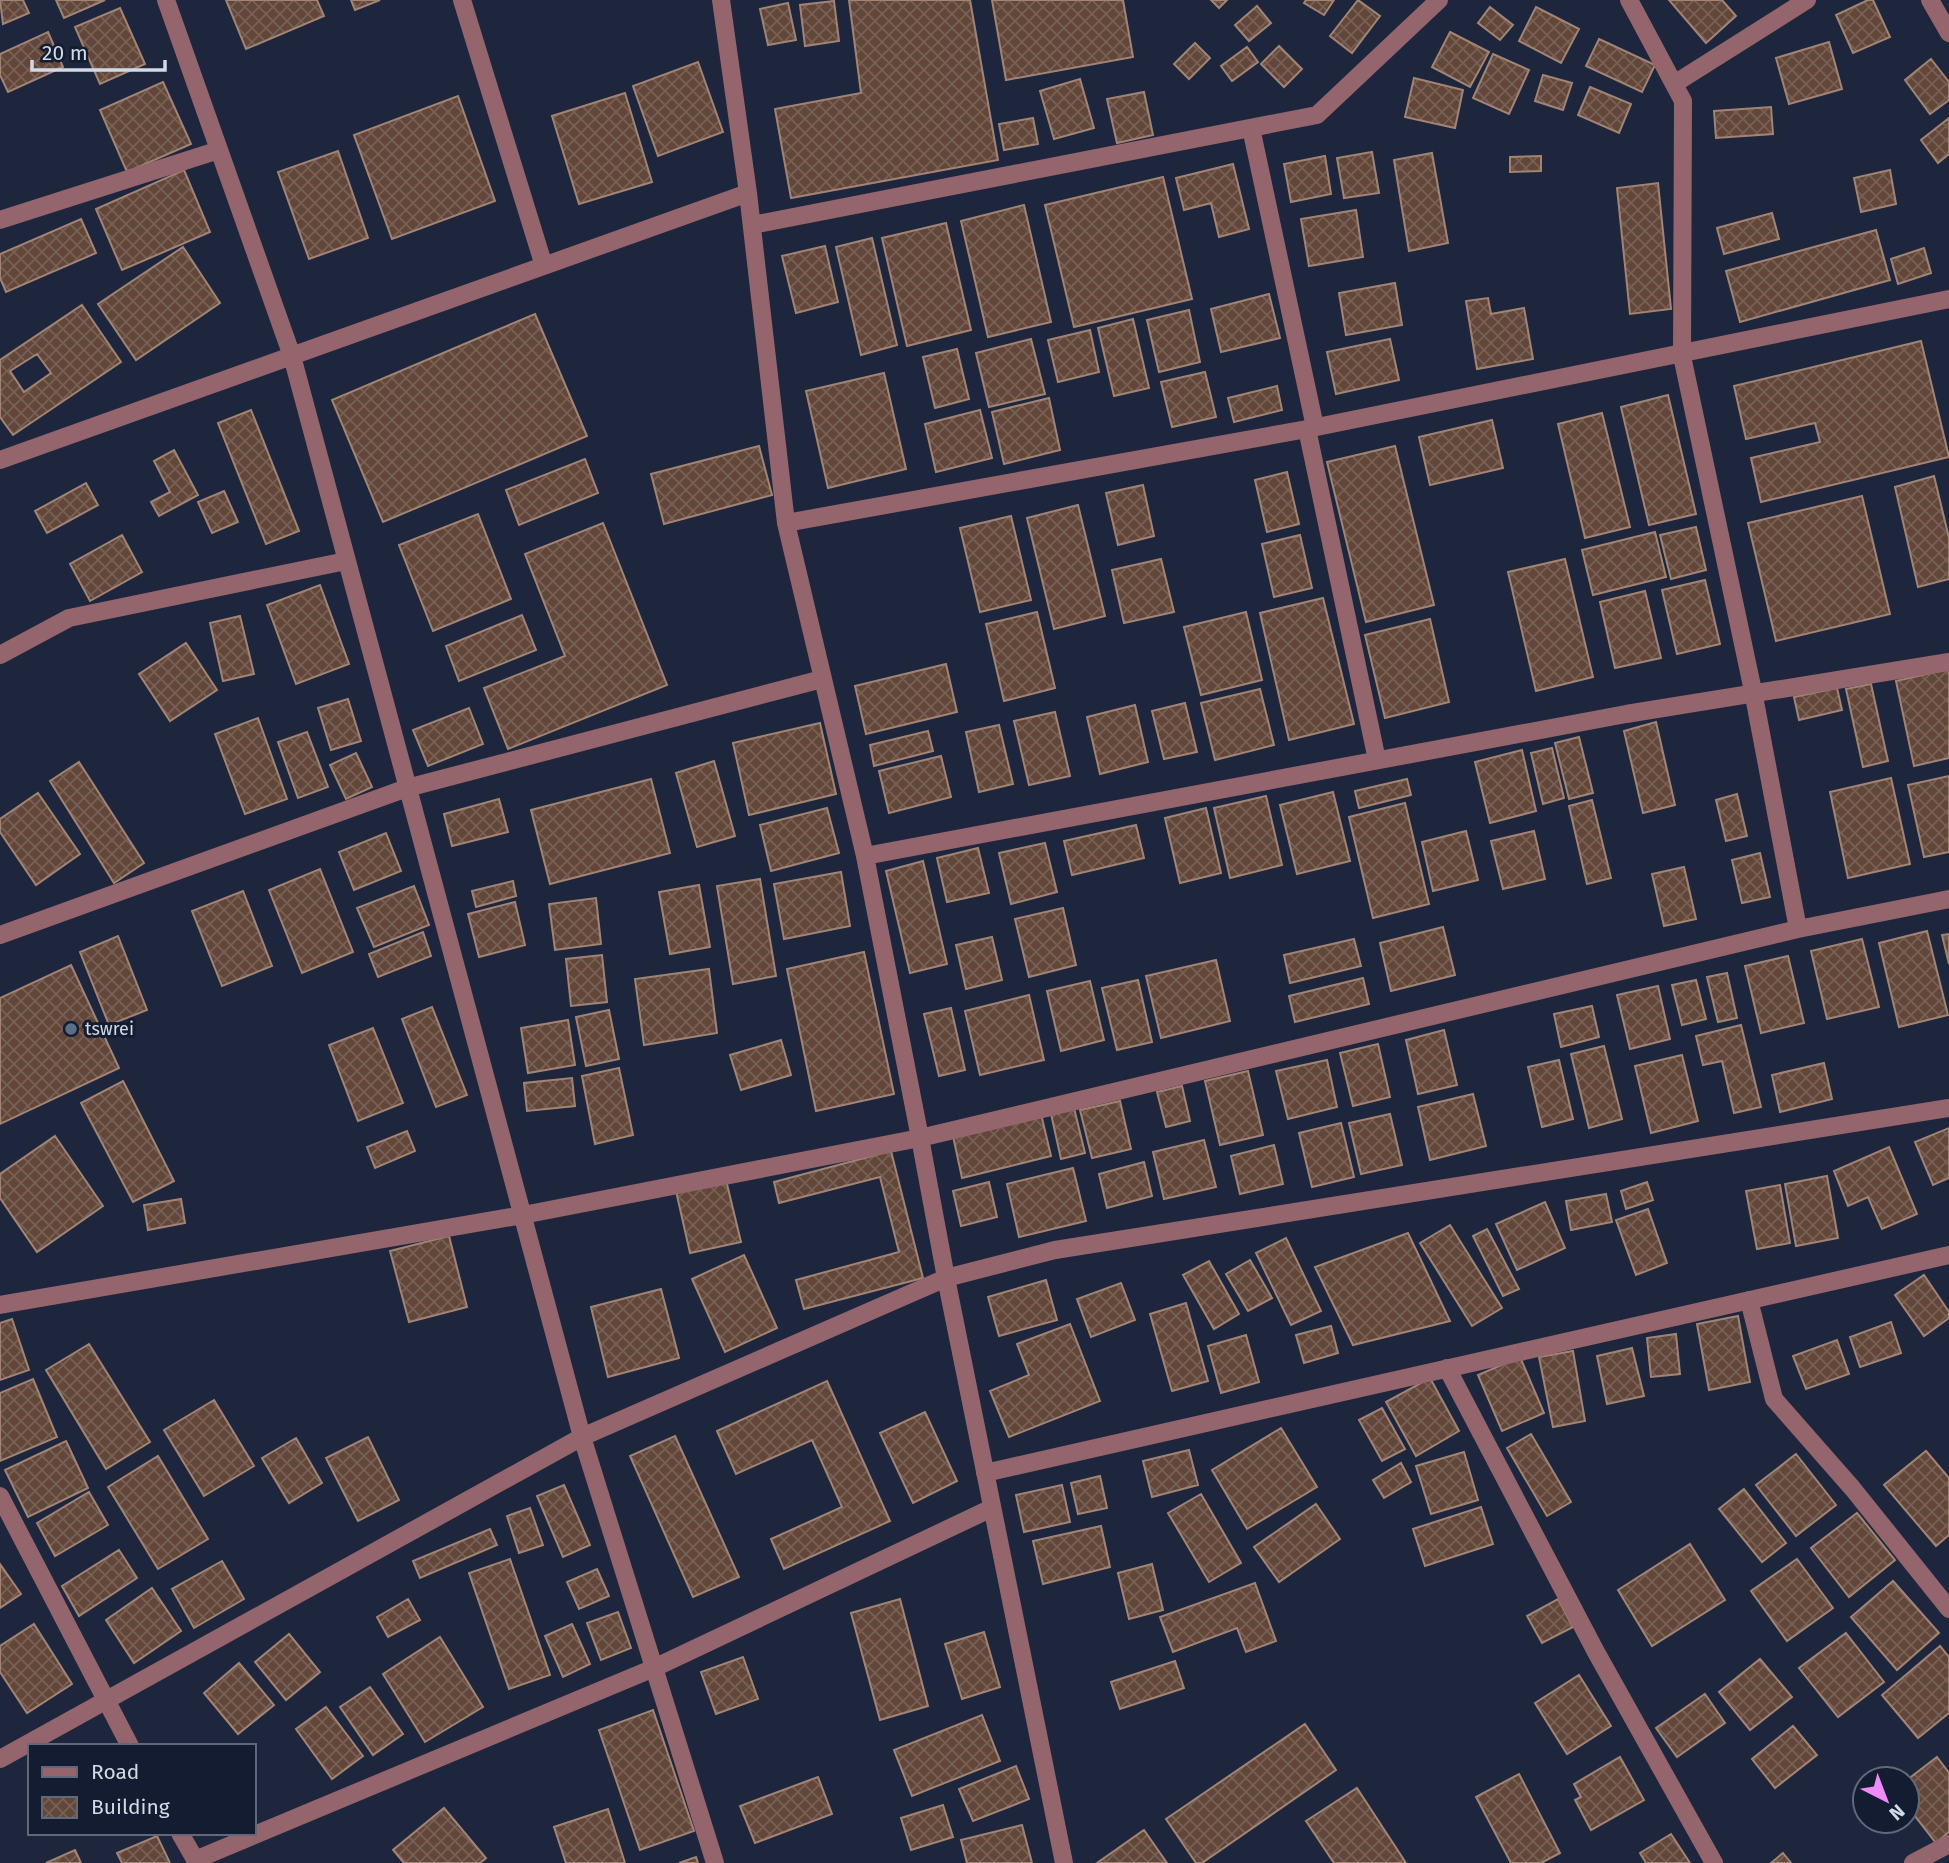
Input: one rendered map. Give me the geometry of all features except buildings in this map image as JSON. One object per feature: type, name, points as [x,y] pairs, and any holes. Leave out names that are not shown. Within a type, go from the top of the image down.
[{"type":"street","points":[[166,0],[292,356],[582,1437],[715,1863]]},
{"type":"street","points":[[462,0],[544,266]]},
{"type":"street","points":[[721,0],[752,225],[786,523],[865,856],[946,1278],[1065,1863]]},
{"type":"street","points":[[752,225],[1317,115],[1439,0]]},
{"type":"street","points":[[1629,0],[1683,102],[1682,356],[1753,691],[1798,929]]},
{"type":"street","points":[[1674,83],[1807,0]]},
{"type":"street","points":[[1930,0],[1949,33]]},
{"type":"street","points":[[1251,128],[1377,760]]},
{"type":"street","points":[[0,220],[219,150]]},
{"type":"street","points":[[0,460],[748,193]]},
{"type":"street","points":[[786,523],[1311,428],[1949,299]]},
{"type":"street","points":[[0,655],[69,618],[346,561]]},
{"type":"street","points":[[865,856],[1753,691],[1949,662]]},
{"type":"street","points":[[0,935],[407,788],[822,679]]},
{"type":"street","points":[[0,1304],[523,1215],[920,1138],[1798,929],[1949,899]]},
{"type":"street","points":[[0,1759],[582,1437],[946,1278],[1055,1251],[1949,1108]]},
{"type":"street","points":[[985,1473],[1949,1255]]},
{"type":"street","points":[[1749,1300],[1774,1399],[1853,1489],[1949,1609]]},
{"type":"street","points":[[1447,1368],[1596,1652],[1714,1863]]},
{"type":"street","points":[[0,1496],[129,1744]]},
{"type":"street","points":[[181,1835],[196,1862],[654,1668],[992,1508]]},
{"type":"street","points":[[1913,1863],[1949,1844]]},
{"type":"place","name":"tswrei","points":[[71,1029]]}]
